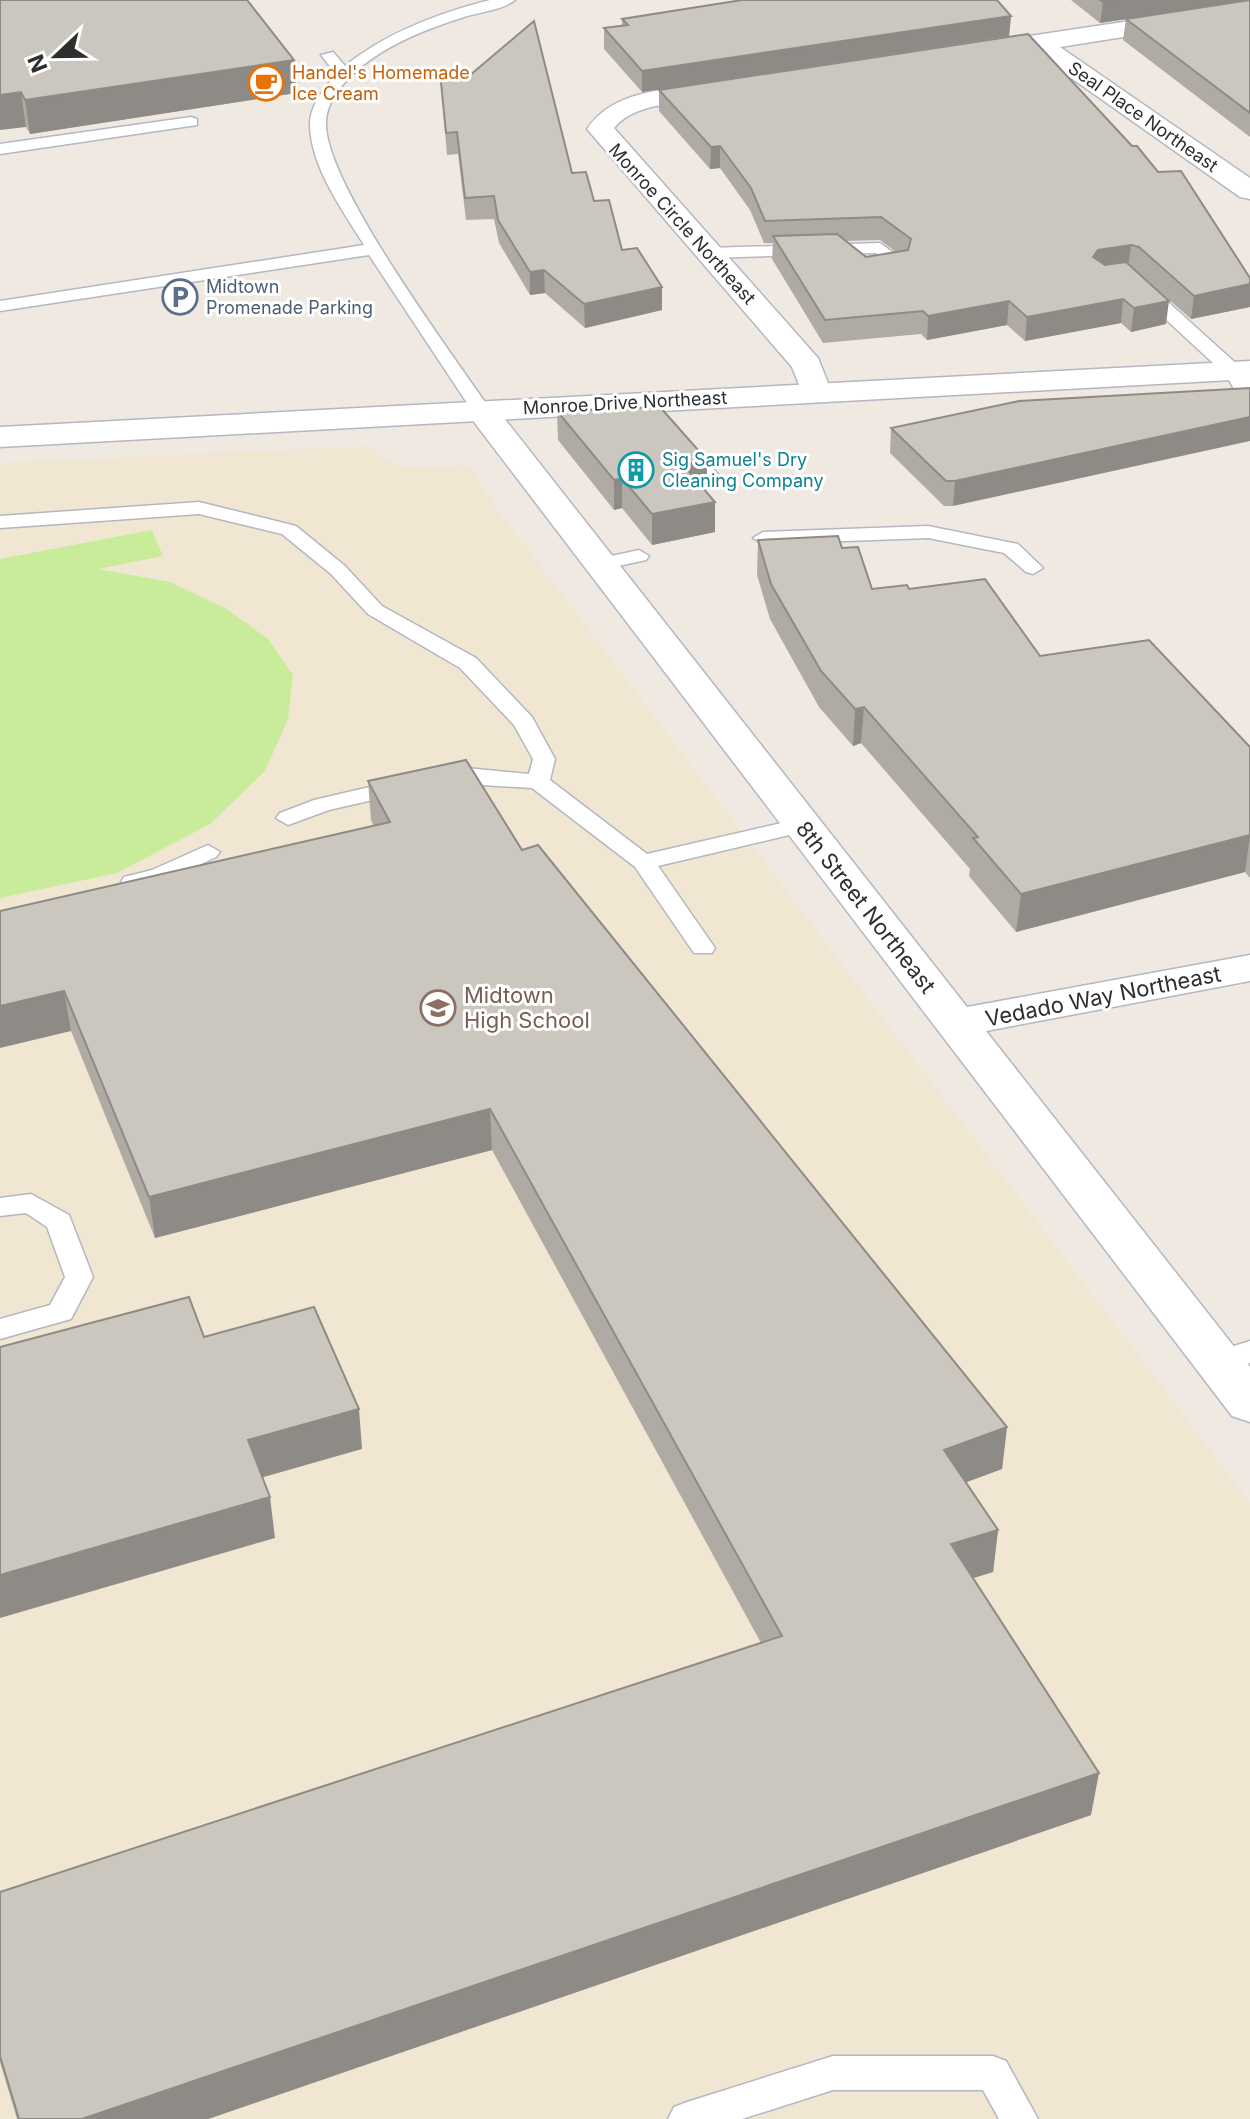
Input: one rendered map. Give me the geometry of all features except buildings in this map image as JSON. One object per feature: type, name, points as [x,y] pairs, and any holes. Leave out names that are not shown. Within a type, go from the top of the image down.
[{"type":"street","points":[[958,54],[1250,10]]},
{"type":"street","name":"Seal Place Northeast","points":[[1037,42],[1250,191]]},
{"type":"street","name":"Monroe Circle Northeast","points":[[737,88],[620,108],[604,119],[600,129],[807,365],[816,393]]},
{"type":"street","name":"Monroe Drive Northeast","points":[[0,437],[482,411],[658,418],[816,393],[1243,376]]},
{"type":"street","name":"8th Street Northeast","points":[[482,411],[620,560],[803,825],[956,1023],[1234,1357],[1250,1403]]},
{"type":"street","name":"Vedado Way Northeast","points":[[956,1023],[1250,968]]},
{"type":"lane","points":[[482,411],[374,249],[325,158],[318,121],[333,85],[368,54],[418,28],[469,8],[508,0]]},
{"type":"lane","points":[[328,55],[345,75]]},
{"type":"lane","points":[[0,149],[191,122]]},
{"type":"lane","points":[[840,248],[856,264]]},
{"type":"lane","points":[[707,253],[880,248],[900,266],[876,270]]},
{"type":"lane","points":[[0,306],[176,277],[276,254],[374,249]]},
{"type":"lane","points":[[276,254],[289,280]]},
{"type":"lane","points":[[1140,274],[1128,276],[1243,376]]},
{"type":"lane","points":[[658,418],[716,484]]},
{"type":"lane","points":[[0,522],[199,508],[289,530],[338,570],[375,610],[468,663],[524,722],[544,759],[538,782]]},
{"type":"lane","points":[[763,538],[928,532],[1011,548],[1033,568]]},
{"type":"lane","points":[[288,818],[322,805],[456,774],[538,782],[643,862],[703,948]]},
{"type":"lane","points":[[643,862],[803,825]]},
{"type":"lane","points":[[133,882],[160,875],[208,852]]},
{"type":"lane","points":[[0,1207],[31,1203],[59,1222],[79,1277],[61,1312],[0,1329]]},
{"type":"lane","points":[[687,2119],[833,2073],[993,2073],[1019,2119]]},
{"type":"shaded area","name":"Midtown High School","points":[[371,446],[383,458],[403,468],[468,465],[500,513],[1250,1503],[1250,2119],[0,2119],[0,463]]},
{"type":"green space","points":[[152,530],[163,556],[98,569],[170,582],[225,608],[268,639],[293,675],[288,719],[265,771],[210,824],[117,873],[0,898],[0,559]]},
{"type":"place","name":"Handel's Homemade Ice Cream","points":[[266,83]]},
{"type":"place","name":"Midtown Promenade Parking","points":[[180,297]]},
{"type":"place","name":"Sig Samuel's Dry Cleaning Company","points":[[636,470]]},
{"type":"place","name":"Midtown High School","points":[[438,1008]]}]
